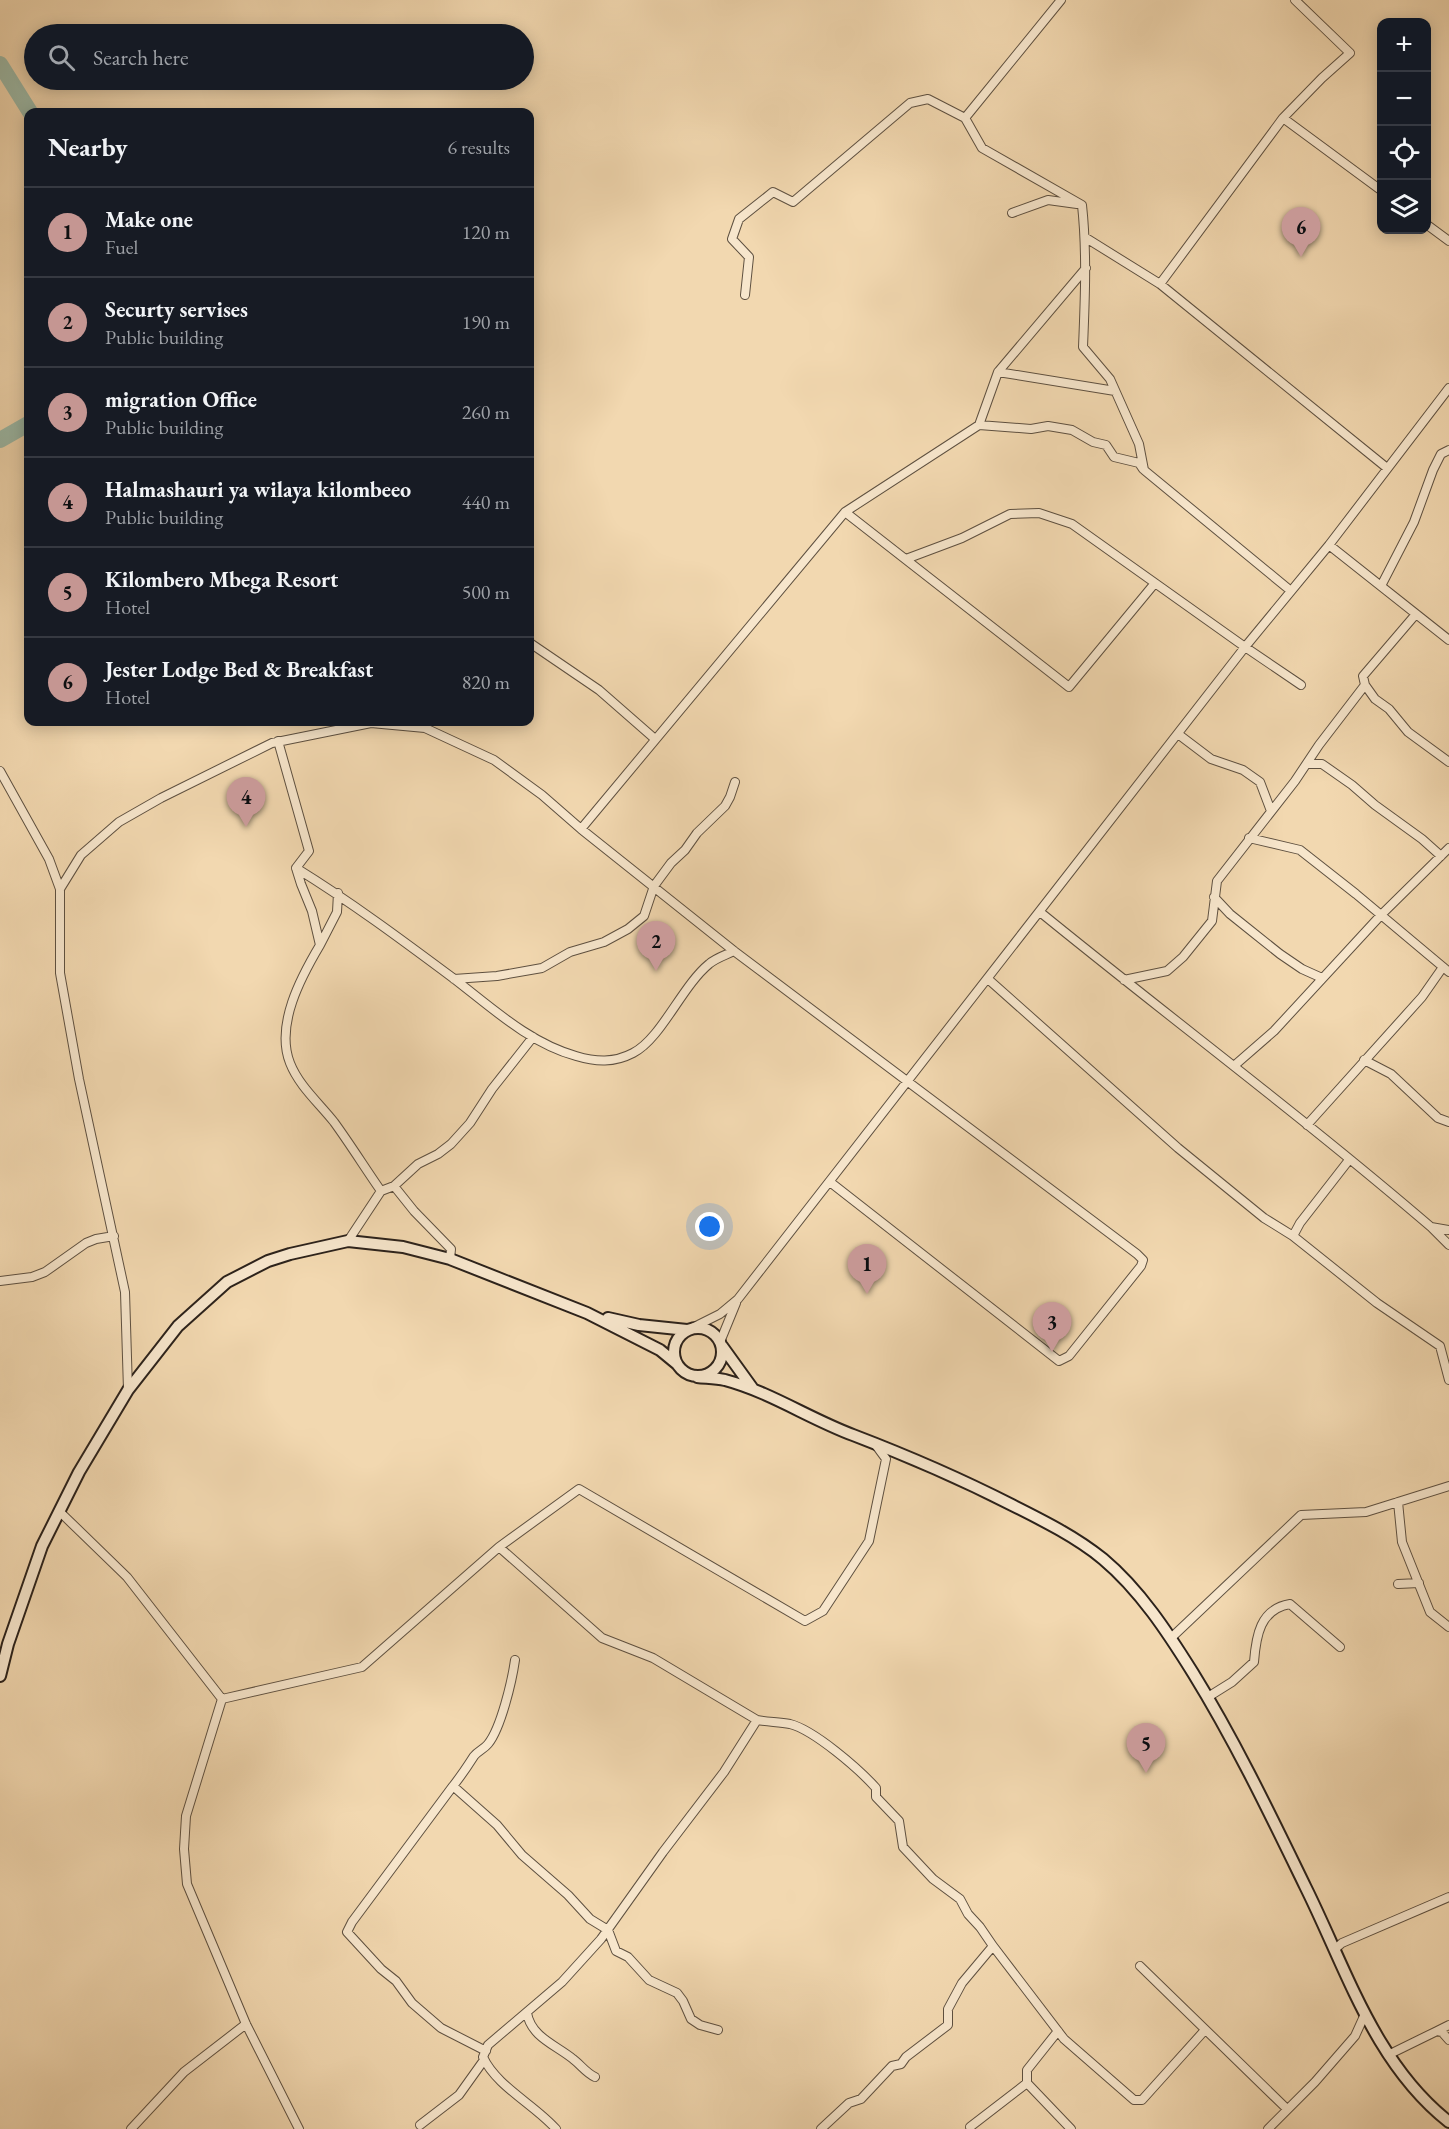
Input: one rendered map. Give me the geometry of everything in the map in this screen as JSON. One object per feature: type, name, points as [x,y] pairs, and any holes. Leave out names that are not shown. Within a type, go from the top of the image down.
[{"type":"main road","points":[[0,1676],[8,1644],[42,1546],[59,1511],[128,1390],[178,1326],[227,1282],[268,1261],[290,1254],[348,1241],[403,1247],[450,1259],[587,1312],[660,1350],[683,1372],[697,1377],[724,1380],[755,1391],[835,1428],[932,1467],[1057,1527],[1104,1560],[1135,1592],[1171,1638],[1219,1714],[1272,1817],[1335,1949],[1357,2002],[1388,2055],[1430,2108],[1449,2122]]},
{"type":"main road","points":[[587,1312],[639,1325],[705,1329],[717,1336],[741,1375],[755,1391]]},
{"type":"main road","points":[[677,1364],[674,1348],[678,1337],[689,1329]]},
{"type":"main road","points":[[697,1377],[712,1373],[719,1365],[722,1356],[721,1344]]},
{"type":"street","points":[[965,118],[1061,0]]},
{"type":"street","points":[[1160,284],[1283,118],[1350,53],[1295,0]]},
{"type":"street","points":[[745,295],[749,257],[732,239],[739,219],[773,192],[793,202],[910,103],[928,99],[965,118],[982,148],[1082,205]]},
{"type":"street","points":[[1283,118],[1377,187]]},
{"type":"street","points":[[1012,213],[1048,200],[1082,205]]},
{"type":"street","points":[[1082,205],[1086,238],[1083,347],[1110,379],[1139,444],[1144,470]]},
{"type":"street","points":[[1431,228],[1449,241]]},
{"type":"street","points":[[1086,238],[1160,284],[1387,468]]},
{"type":"street","points":[[581,829],[845,512],[979,425],[998,372],[1086,268]]},
{"type":"street","points":[[998,372],[1115,391]]},
{"type":"street","points":[[689,1329],[720,1314],[738,1299],[1245,647],[1329,545],[1449,388]]},
{"type":"street","points":[[979,425],[1031,429],[1048,426],[1072,430],[1094,442],[1106,445],[1114,458],[1139,463],[1144,470],[1291,591]]},
{"type":"street","points":[[1381,586],[1414,522],[1441,454],[1449,450]]},
{"type":"street","points":[[845,512],[1069,687],[1155,583]]},
{"type":"street","points":[[906,559],[962,538],[1010,514],[1039,513],[1072,524],[1300,685]]},
{"type":"street","points":[[1329,545],[1449,640]]},
{"type":"street","points":[[1416,614],[1362,676],[1365,685],[1375,699],[1389,709],[1408,732],[1449,762]]},
{"type":"street","points":[[534,646],[599,690],[655,739]]},
{"type":"street","points":[[1124,980],[1167,971],[1183,957],[1212,921],[1217,881],[1365,685]]},
{"type":"street","points":[[60,889],[81,855],[119,822],[161,798],[278,741],[356,726]]},
{"type":"street","points":[[403,726],[425,728],[494,760],[542,795],[734,951],[1143,1260],[1141,1266],[1069,1356],[1059,1361],[830,1182]]},
{"type":"street","points":[[1178,735],[1211,759],[1243,770],[1260,782],[1271,811]]},
{"type":"street","points":[[278,741],[309,852],[297,868]]},
{"type":"street","points":[[1307,764],[1322,764],[1422,839],[1441,856]]},
{"type":"street","points":[[0,771],[49,859],[60,889],[60,973],[79,1079],[125,1292],[128,1390]]},
{"type":"street","points":[[454,979],[474,979],[542,968],[570,952],[604,942],[628,929],[644,916],[654,886],[671,863],[725,806],[735,782]]},
{"type":"street","points":[[1249,838],[1300,850],[1446,969],[1307,1125]]},
{"type":"street","points":[[1235,1065],[1274,1031],[1381,915],[1449,848]]},
{"type":"street","points":[[297,868],[338,894],[487,1006],[533,1037],[573,1056],[596,1061],[612,1061],[635,1053],[649,1041],[695,978],[711,962],[734,951]]},
{"type":"street","points":[[297,868],[312,911],[320,945]]},
{"type":"street","points":[[338,894],[337,912],[295,990],[285,1034],[290,1062],[306,1089],[334,1122],[381,1191]]},
{"type":"street","points":[[1214,897],[1227,911],[1280,954],[1302,969],[1322,978]]},
{"type":"street","points":[[1212,916],[1227,911]]},
{"type":"street","points":[[1040,912],[1378,1181],[1449,1245]]},
{"type":"street","points":[[987,979],[1178,1148],[1264,1218],[1293,1236],[1377,1303],[1440,1346],[1449,1380]]},
{"type":"street","points":[[348,1241],[381,1191],[394,1186],[418,1164],[438,1154],[451,1144],[470,1123],[492,1089],[533,1037]]},
{"type":"street","points":[[1364,1060],[1391,1074],[1438,1118],[1449,1122]]},
{"type":"street","points":[[1293,1236],[1300,1223],[1349,1160]]},
{"type":"street","points":[[394,1186],[414,1211],[451,1249],[450,1259]]},
{"type":"street","points":[[1431,1227],[1449,1230]]},
{"type":"street","points":[[0,1281],[38,1274],[87,1243],[114,1236]]},
{"type":"street","points":[[721,1344],[738,1299]]},
{"type":"street","points":[[222,1698],[362,1667],[498,1547],[579,1489],[804,1621],[824,1611],[869,1541],[886,1459],[874,1443]]},
{"type":"street","points":[[1171,1638],[1301,1515],[1366,1512],[1449,1486]]},
{"type":"street","points":[[1398,1502],[1402,1542],[1430,1612],[1449,1627]]},
{"type":"street","points":[[59,1511],[127,1577],[222,1698]]},
{"type":"street","points":[[498,1547],[602,1638],[653,1658],[757,1720],[792,1724],[819,1739],[860,1771],[876,1788],[876,1797],[899,1821],[903,1846],[933,1879],[960,1899],[968,1914],[1058,2031],[1134,2100],[1142,2100],[1205,2030]]},
{"type":"street","points":[[1398,1584],[1419,1583]]},
{"type":"street","points":[[1208,1697],[1232,1682],[1254,1662],[1256,1635],[1265,1620],[1278,1606],[1290,1605],[1340,1647]]},
{"type":"street","points":[[515,1660],[502,1718],[488,1745],[476,1753],[468,1769],[453,1786],[346,1932],[374,1962],[396,1981],[412,2003],[441,2028],[485,2055],[488,2069],[556,2129]]},
{"type":"street","points":[[222,1698],[186,1816],[184,1850],[187,1884],[246,2024],[299,2129]]},
{"type":"street","points":[[420,2125],[459,2095],[485,2055],[488,2045],[562,1982],[608,1930],[663,1852],[724,1772],[757,1720]]},
{"type":"street","points":[[453,1786],[496,1825],[522,1855],[568,1894],[590,1919],[608,1930],[616,1951],[628,1957],[649,1980],[677,1993],[691,2019],[700,2025],[718,2030]]},
{"type":"street","points":[[1335,1949],[1342,1943],[1449,1897]]},
{"type":"street","points":[[821,2129],[849,2103],[861,2099],[892,2066],[901,2064],[906,2057],[948,2025],[948,2009],[962,1983],[993,1946]]},
{"type":"street","points":[[1140,1966],[1287,2109]]},
{"type":"street","points":[[527,2013],[529,2025],[595,2078]]},
{"type":"street","points":[[1268,2129],[1315,2082],[1355,2036],[1365,2014]]},
{"type":"street","points":[[131,2129],[184,2072],[246,2024]]},
{"type":"street","points":[[1388,2055],[1449,2025]]},
{"type":"street","points":[[1058,2031],[1027,2070],[1027,2083],[1071,2129]]},
{"type":"street","points":[[1437,2031],[1442,2032],[1449,2040]]},
{"type":"street","points":[[970,2127],[1027,2083]]},
{"type":"waterway","points":[[0,64],[28,108]]},
{"type":"waterway","points":[[0,440],[24,426]]},
{"type":"place","name":"Jester Lodge Bed & Breakfast","points":[[1301,257]]},
{"type":"place","name":"Halmashauri ya wilaya kilombeeo","points":[[246,827]]},
{"type":"place","name":"Securty servises","points":[[656,971]]},
{"type":"place","name":"Make one","points":[[867,1294]]},
{"type":"place","name":"migration Office","points":[[1052,1352]]},
{"type":"place","name":"Kilombero Mbega Resort","points":[[1146,1773]]}]
